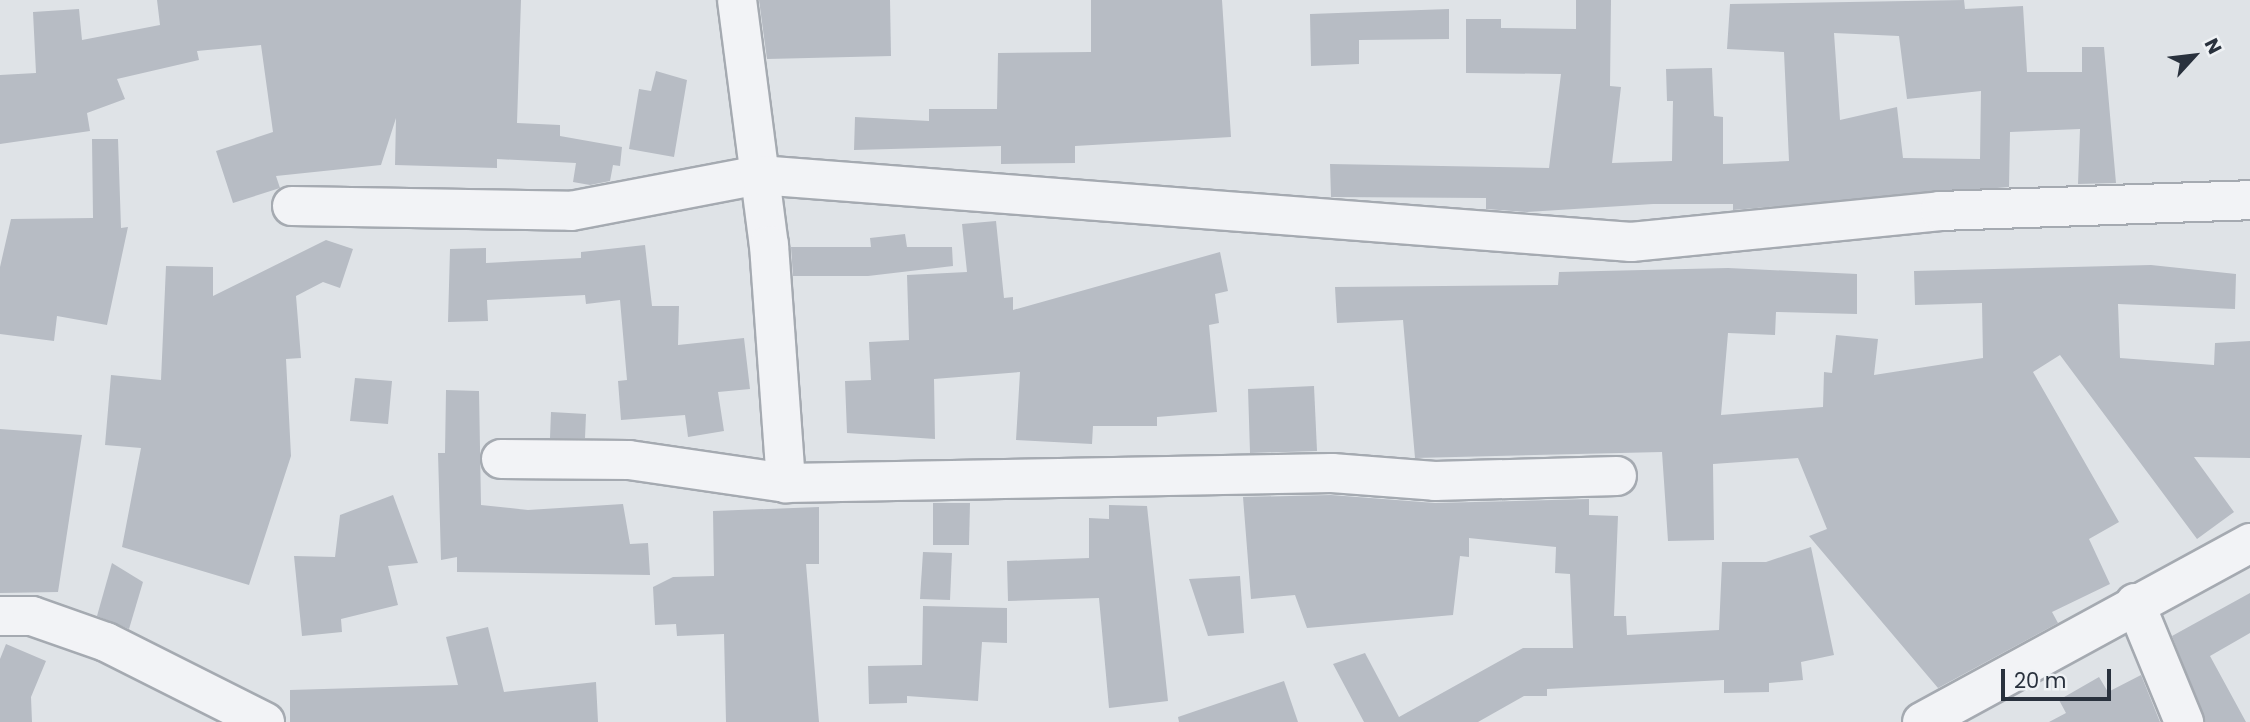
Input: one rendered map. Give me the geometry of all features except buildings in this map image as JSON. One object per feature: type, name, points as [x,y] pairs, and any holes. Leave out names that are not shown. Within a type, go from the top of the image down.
[{"type":"street","points":[[737,0],[759,174],[786,483]]},
{"type":"street","points":[[292,206],[571,211],[759,174],[1631,242],[1940,211],[2250,200]]},
{"type":"street","points":[[501,459],[629,460],[786,483],[1332,473],[1436,481],[1617,476]]},
{"type":"street","points":[[1922,722],[2135,603],[2250,543]]},
{"type":"street","points":[[2135,603],[2184,722]]},
{"type":"street","points":[[0,616],[32,617],[106,642],[265,722]]}]
